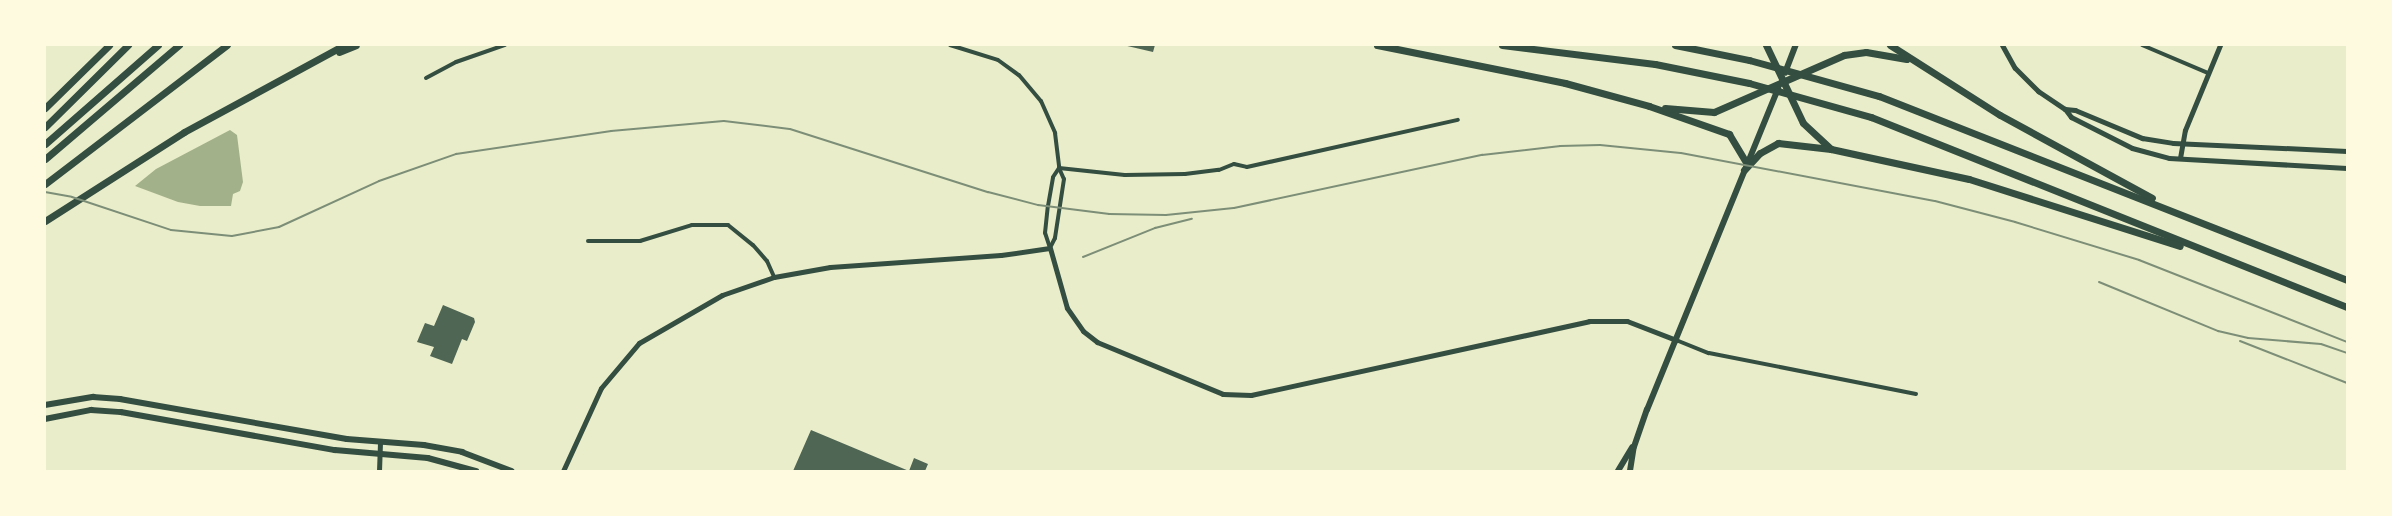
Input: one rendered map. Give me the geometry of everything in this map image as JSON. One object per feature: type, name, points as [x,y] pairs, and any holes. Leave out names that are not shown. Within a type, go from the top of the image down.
[{"type":"highway","points":[[45,108],[109,45]]},
{"type":"highway","points":[[45,127],[128,45]]},
{"type":"highway","points":[[45,144],[158,45]]},
{"type":"highway","points":[[45,159],[180,45]]},
{"type":"highway","points":[[45,184],[228,45]]},
{"type":"highway","points":[[45,220],[184,132],[344,45]]},
{"type":"highway","points":[[302,67],[356,45]]},
{"type":"highway","points":[[1377,45],[1565,83],[1649,106],[1729,134],[1739,149],[1746,167],[1772,146],[1787,143],[1831,150],[1968,179],[2234,264]]},
{"type":"highway","points":[[1502,45],[1655,64],[1749,83],[1871,117],[2234,264],[2347,307]]},
{"type":"highway","points":[[1675,45],[1749,60],[1879,96],[2347,280]]},
{"type":"highway","points":[[1766,45],[1797,110],[1813,134],[1831,150]]},
{"type":"highway","points":[[1890,45],[2000,115],[2140,189],[2162,206]]},
{"type":"highway","points":[[1649,106],[1714,112],[1844,55],[1866,52],[1911,60]]},
{"type":"main road","points":[[1618,471],[1634,446],[1796,45]]},
{"type":"main road","points":[[45,405],[86,398],[120,399],[347,439],[380,440],[462,452],[512,471]]},
{"type":"main road","points":[[45,419],[91,410],[121,412],[335,450],[380,452],[428,458],[476,471]]},
{"type":"main road","points":[[1630,471],[1634,446]]},
{"type":"street","points":[[426,78],[456,62],[505,45]]},
{"type":"street","points":[[950,45],[998,60],[1019,75],[1041,101],[1055,134],[1059,168],[1064,178],[1055,238],[1050,248]]},
{"type":"street","points":[[2002,45],[2026,80],[2065,109],[2071,117],[2132,148],[2180,158],[2347,168]]},
{"type":"street","points":[[2142,45],[2208,73]]},
{"type":"street","points":[[2180,158],[2182,142],[2220,45]]},
{"type":"street","points":[[2065,109],[2075,110],[2142,138],[2347,151]]},
{"type":"street","points":[[1059,168],[1125,175],[1202,172],[1234,164],[1246,166],[1458,120]]},
{"type":"street","points":[[1059,168],[1054,177],[1045,233],[1067,308],[1083,331],[1097,342],[1223,394],[1251,395],[1589,321],[1627,321],[1709,353],[1916,394]]},
{"type":"street","points":[[588,241],[640,242],[692,225],[728,225],[753,245],[767,261],[774,276]]},
{"type":"street","points":[[563,471],[601,388],[633,348],[695,309],[774,276],[830,267],[1001,255],[1050,248]]},
{"type":"street","points":[[379,471],[380,440]]},
{"type":"shaded area","points":[[230,130],[237,135],[243,182],[240,191],[233,194],[231,206],[200,206],[178,202],[135,186],[156,169]]},
{"type":"building","points":[[1123,45],[1155,45],[1153,52]]},
{"type":"building","points":[[443,305],[474,318],[475,322],[467,341],[462,339],[452,364],[430,356],[434,347],[417,342],[425,323],[434,326]]},
{"type":"building","points":[[811,430],[909,471],[793,471]]},
{"type":"building","points":[[914,458],[928,464],[925,471],[909,471]]},
{"type":"railway","points":[[45,192],[72,197],[171,230],[232,236],[279,227],[379,181],[456,154],[611,131],[724,121],[790,129],[988,192],[1038,205],[1109,214],[1166,215],[1234,208],[1482,155],[1560,146],[1600,145],[1681,153],[1935,201],[2015,222],[2139,260],[2347,342]]},
{"type":"railway","points":[[1083,257],[1155,228],[1192,219]]},
{"type":"railway","points":[[2099,282],[2218,331],[2248,338],[2321,344],[2347,353]]},
{"type":"railway","points":[[2240,341],[2347,383]]}]
